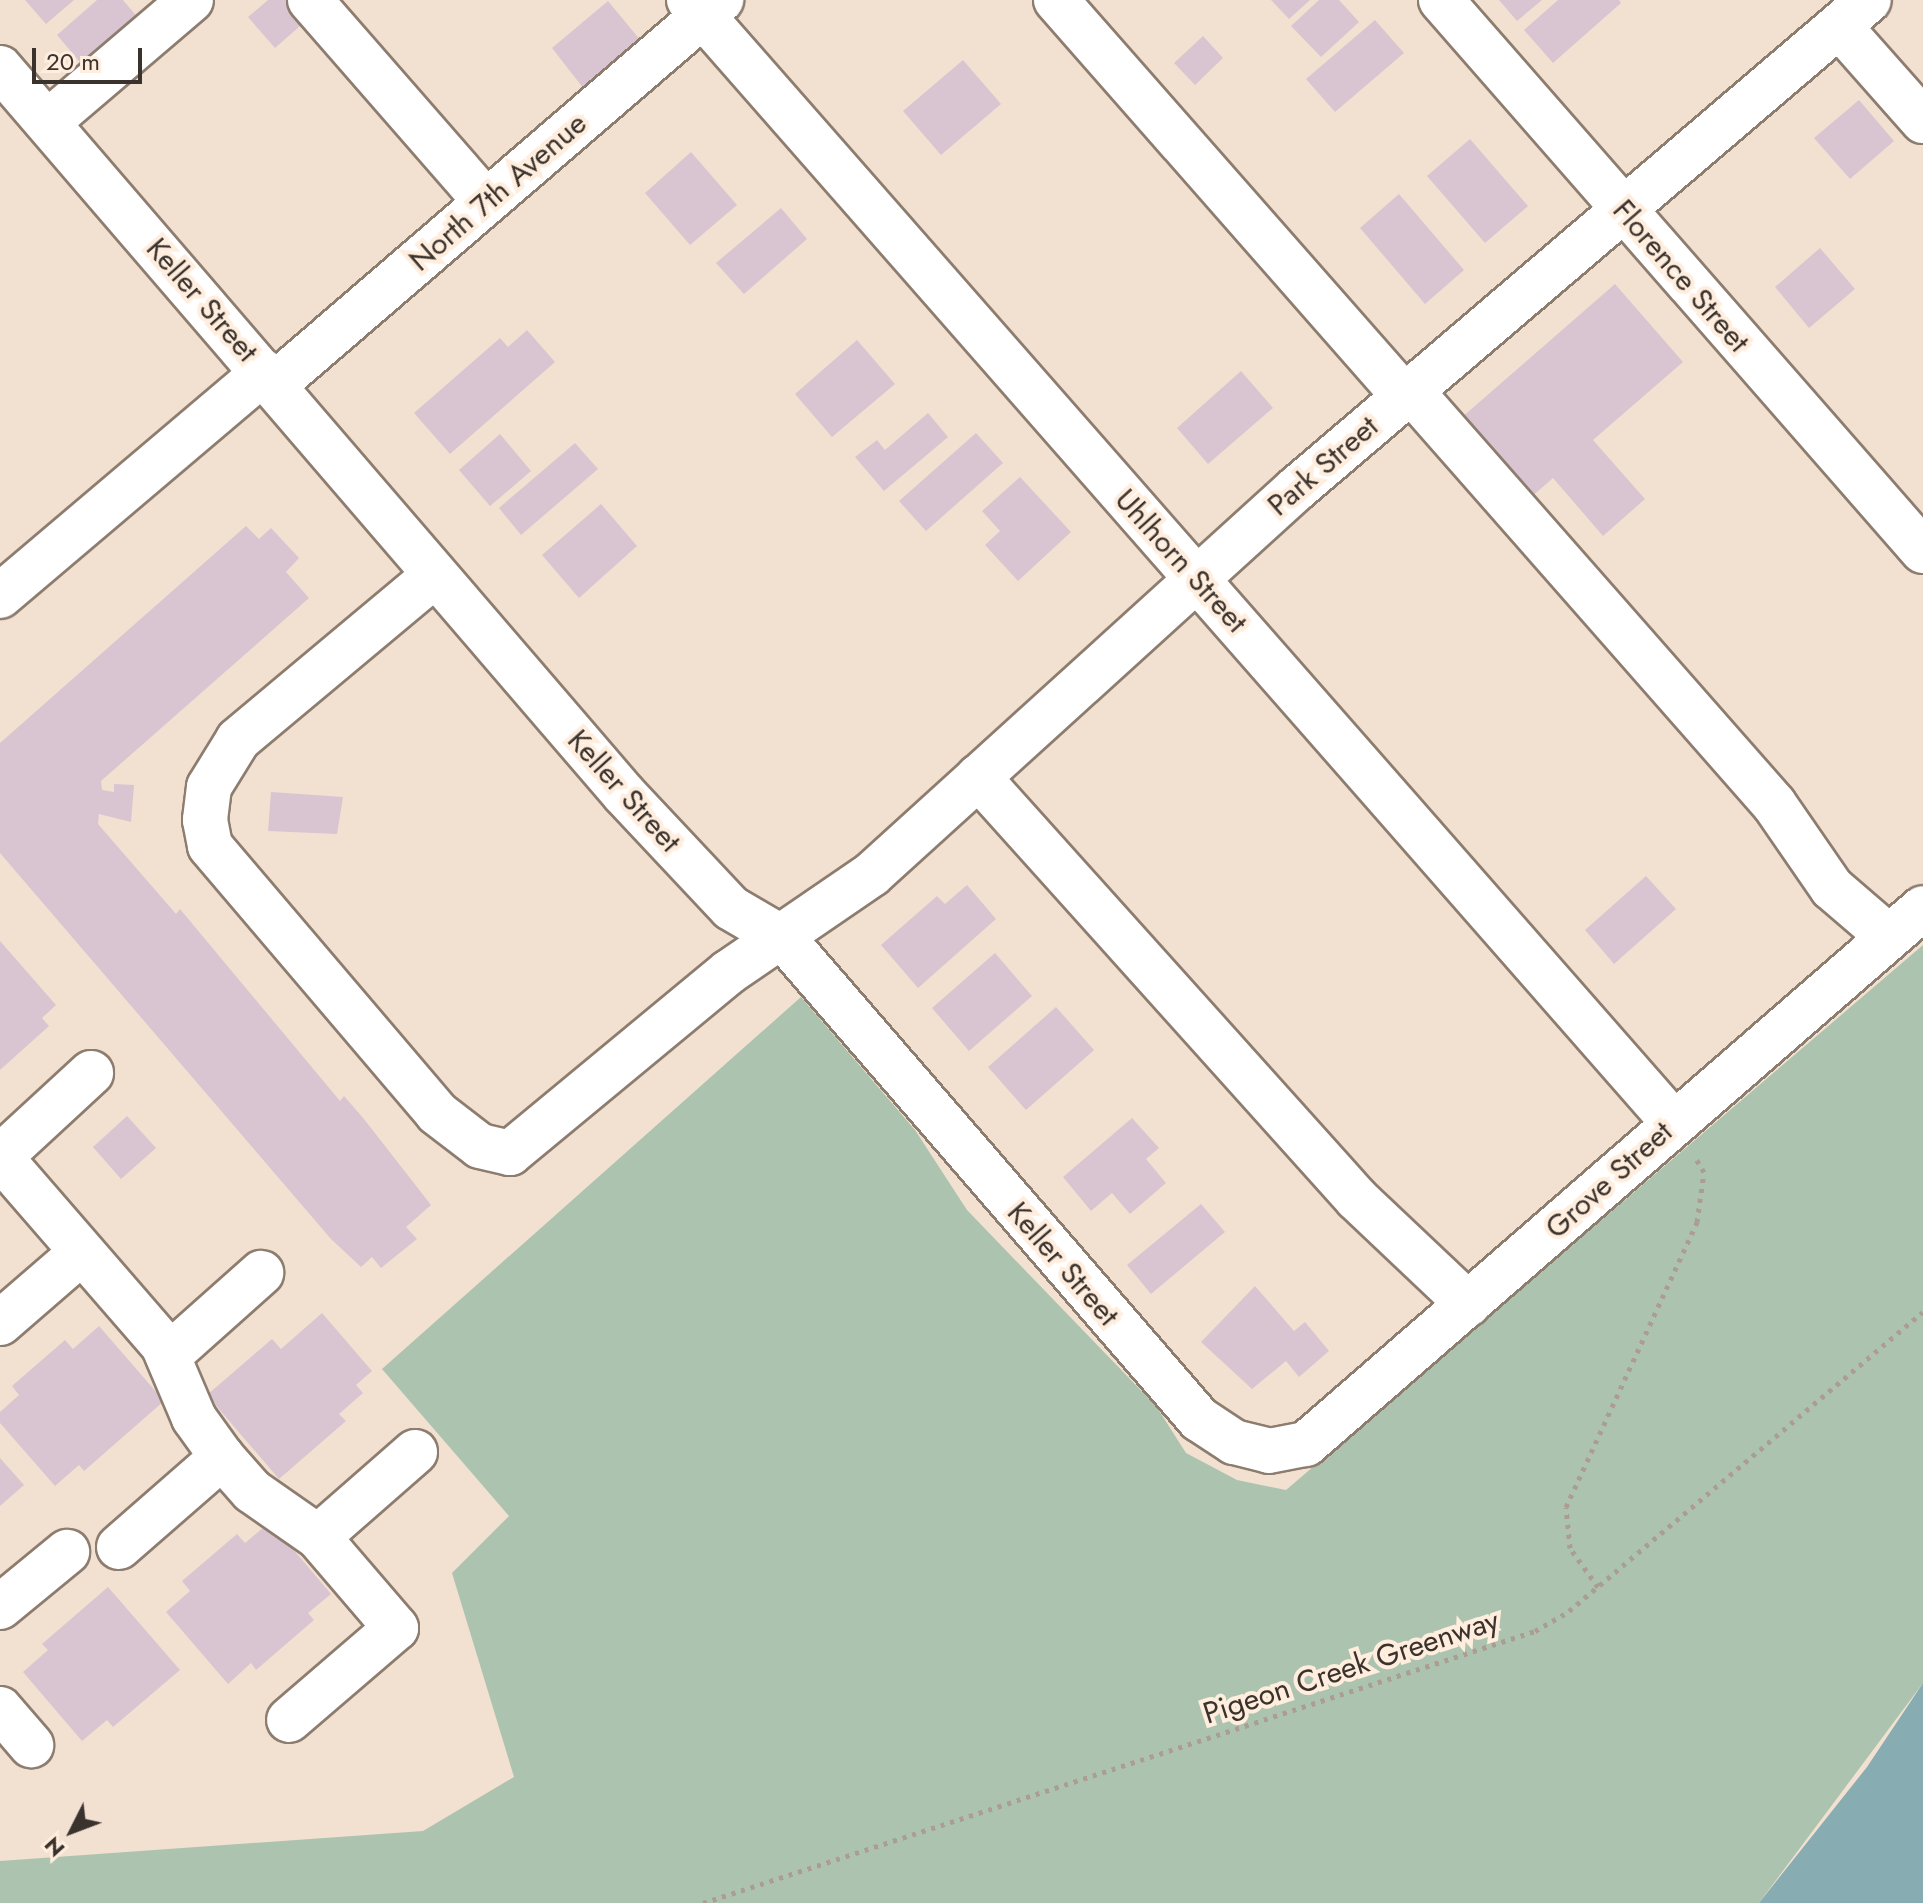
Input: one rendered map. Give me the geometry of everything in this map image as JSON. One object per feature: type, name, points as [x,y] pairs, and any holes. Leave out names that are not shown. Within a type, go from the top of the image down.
[{"type":"street","points":[[48,122],[191,0]]},
{"type":"street","points":[[310,0],[486,202]]},
{"type":"street","points":[[1056,0],[1774,804],[1832,888],[1889,937]]},
{"type":"street","name":"Florence Street","points":[[1441,0],[1923,551]]},
{"type":"street","name":"North 7th Avenue","points":[[0,596],[486,202],[704,5]]},
{"type":"street","name":"Uhlhorn Street","points":[[704,5],[1196,580],[1673,1122]]},
{"type":"street","points":[[1854,13],[1923,121]]},
{"type":"street","name":"Park Street","points":[[435,575],[238,740],[209,787],[205,820],[210,846],[437,1113],[480,1146],[521,1151],[729,972],[784,939],[872,874],[1196,580],[1407,394],[1854,13]]},
{"type":"street","name":"Keller Street","points":[[0,68],[270,378],[435,575],[731,908],[784,939],[1199,1419],[1252,1448],[1292,1449]]},
{"type":"street","points":[[978,777],[1357,1199],[1468,1304]]},
{"type":"street","name":"Grove Street","points":[[1292,1449],[1468,1304],[1673,1122],[1923,908]]},
{"type":"street","points":[[91,1073],[0,1157],[168,1356],[194,1418],[222,1457],[252,1491],[318,1537],[396,1628],[289,1720]]},
{"type":"street","points":[[0,1323],[82,1252]]},
{"type":"street","points":[[168,1356],[261,1273]]},
{"type":"street","points":[[318,1537],[415,1452]]},
{"type":"street","points":[[119,1547],[222,1457]]},
{"type":"street","points":[[0,1607],[67,1552]]},
{"type":"street","points":[[0,1709],[31,1745]]},
{"type":"path","points":[[1598,1587],[1570,1548],[1566,1507],[1697,1222],[1704,1172],[1673,1122]]},
{"type":"path","name":"Pigeon Creek Greenway","points":[[703,1903],[1535,1631],[1598,1587],[1923,1312]]},
{"type":"green space","points":[[1923,945],[1923,1683],[1759,1903],[0,1903],[0,1861],[423,1831],[514,1777],[452,1573],[509,1516],[382,1369],[801,997],[915,1130],[967,1210],[1156,1406],[1186,1453],[1237,1480],[1286,1490]]},
{"type":"water","points":[[1923,1683],[1923,1903],[1759,1903],[1867,1767]]},
{"type":"building","points":[[25,0],[74,0],[46,24]]},
{"type":"building","points":[[97,0],[123,0],[139,19],[84,67],[57,35]]},
{"type":"building","points":[[268,0],[292,0],[308,19],[275,48],[248,17]]},
{"type":"building","points":[[1271,0],[1310,0],[1289,19]]},
{"type":"building","points":[[1319,0],[1339,0],[1359,22],[1321,57],[1291,26]]},
{"type":"building","points":[[1499,0],[1542,0],[1517,21]]},
{"type":"building","points":[[1558,0],[1619,0],[1621,3],[1553,63],[1524,30]]},
{"type":"building","points":[[608,1],[641,41],[584,89],[552,48]]},
{"type":"building","points":[[1375,20],[1404,53],[1335,112],[1306,79]]},
{"type":"building","points":[[1203,36],[1223,58],[1195,85],[1174,63]]},
{"type":"building","points":[[963,60],[1001,104],[941,155],[903,111]]},
{"type":"building","points":[[1859,100],[1894,141],[1850,179],[1814,138]]},
{"type":"building","points":[[1470,139],[1528,206],[1485,243],[1427,176]]},
{"type":"building","points":[[691,152],[737,205],[690,245],[645,193]]},
{"type":"building","points":[[1399,194],[1464,270],[1425,304],[1360,228]]},
{"type":"building","points":[[781,208],[807,239],[744,294],[716,263]]},
{"type":"building","points":[[1820,248],[1855,289],[1809,328],[1775,287]]},
{"type":"building","points":[[1615,284],[1683,362],[1593,440],[1645,499],[1603,536],[1553,478],[1522,505],[1453,425]]},
{"type":"building","points":[[527,330],[555,362],[450,454],[414,413],[500,338],[508,347]]},
{"type":"building","points":[[857,340],[895,384],[832,437],[795,394]]},
{"type":"building","points":[[1241,371],[1273,408],[1208,464],[1177,428]]},
{"type":"building","points":[[928,413],[948,437],[884,491],[855,457],[877,440],[885,450]]},
{"type":"building","points":[[976,433],[1003,463],[926,531],[899,501]]},
{"type":"building","points":[[500,434],[531,471],[490,506],[459,470]]},
{"type":"building","points":[[575,443],[598,469],[521,535],[499,508]]},
{"type":"building","points":[[1020,477],[1071,532],[1018,581],[985,545],[1000,531],[982,511]]},
{"type":"building","points":[[601,504],[637,546],[579,598],[542,555]]},
{"type":"building","points":[[246,526],[259,539],[271,528],[299,558],[286,572],[309,598],[101,781],[102,790],[114,792],[114,784],[134,785],[131,822],[99,814],[98,824],[176,914],[180,909],[340,1101],[344,1096],[431,1205],[406,1227],[417,1239],[381,1268],[372,1257],[361,1267],[331,1239],[0,853],[0,743]]},
{"type":"building","points":[[271,792],[343,797],[337,834],[268,831]]},
{"type":"building","points":[[1646,876],[1676,909],[1614,964],[1585,930]]},
{"type":"building","points":[[967,885],[996,919],[918,988],[881,945],[937,896],[945,904]]},
{"type":"building","points":[[0,941],[56,1005],[42,1018],[49,1026],[0,1070]]},
{"type":"building","points":[[995,953],[1032,996],[969,1051],[932,1008]]},
{"type":"building","points":[[1056,1007],[1094,1050],[1026,1110],[988,1067]]},
{"type":"building","points":[[127,1116],[156,1148],[121,1179],[93,1147]]},
{"type":"building","points":[[1132,1118],[1159,1148],[1146,1159],[1166,1183],[1130,1214],[1112,1193],[1091,1211],[1063,1177]]},
{"type":"building","points":[[1201,1204],[1225,1232],[1151,1294],[1127,1265]]},
{"type":"building","points":[[1255,1286],[1294,1331],[1305,1322],[1329,1351],[1299,1377],[1286,1361],[1252,1389],[1201,1342]]},
{"type":"building","points":[[322,1313],[372,1371],[356,1385],[363,1393],[339,1414],[346,1421],[279,1479],[207,1395],[272,1339],[281,1349]]},
{"type":"building","points":[[99,1326],[164,1401],[84,1471],[79,1465],[55,1486],[0,1423],[0,1412],[19,1395],[12,1386],[65,1340],[73,1349]]},
{"type":"building","points":[[0,1458],[24,1485],[0,1506]]},
{"type":"building","points":[[270,1522],[331,1594],[308,1613],[314,1620],[256,1670],[251,1663],[228,1684],[166,1612],[190,1591],[182,1581],[237,1534],[245,1543]]},
{"type":"building","points":[[108,1587],[180,1670],[113,1727],[107,1720],[82,1741],[23,1672],[48,1650],[42,1644]]}]
